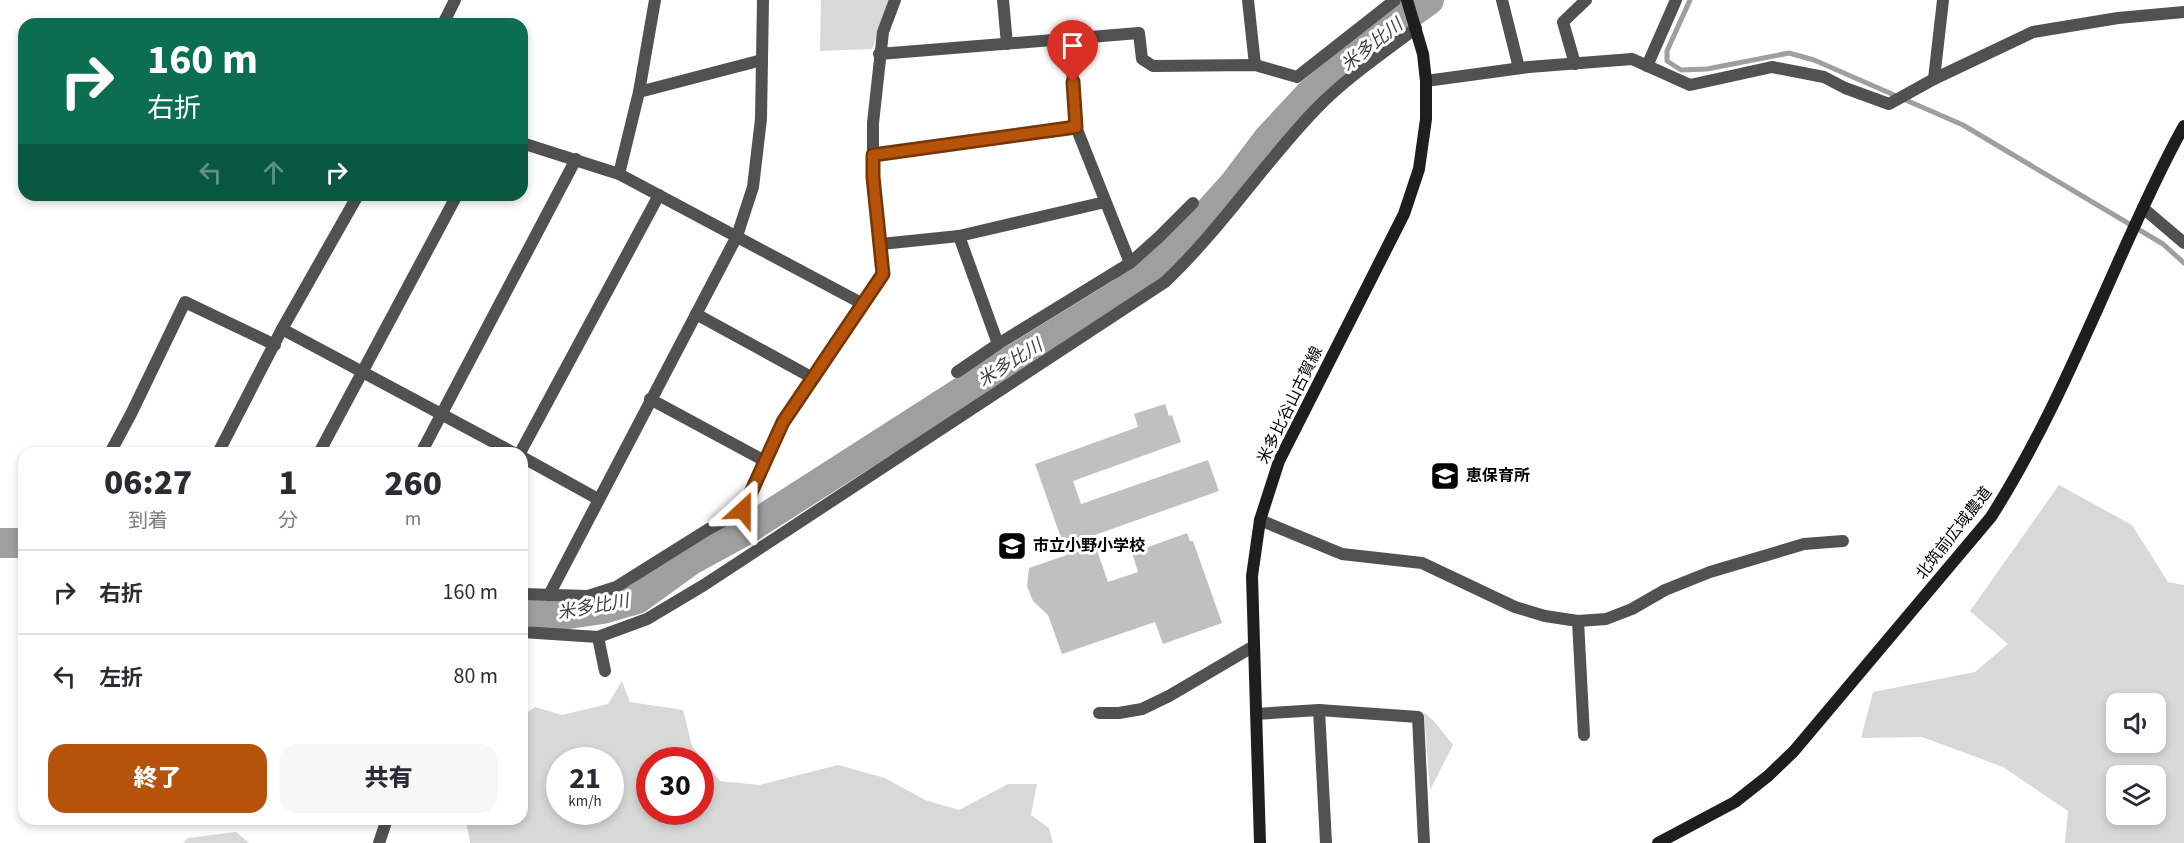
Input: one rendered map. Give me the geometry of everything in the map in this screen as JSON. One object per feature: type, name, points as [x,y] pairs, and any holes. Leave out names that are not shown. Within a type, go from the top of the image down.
[{"type":"street","points":[[446,18],[455,0]]},
{"type":"street","points":[[619,174],[639,92],[655,0]]},
{"type":"street","points":[[549,595],[737,236],[753,187],[761,119],[763,0]]},
{"type":"street","points":[[528,594],[588,596],[616,587],[706,530],[743,510],[783,422],[811,377],[883,274],[873,177],[873,155],[879,54],[883,32],[895,0]]},
{"type":"street","points":[[1003,0],[1006,44]]},
{"type":"street","points":[[1248,0],[1255,65]]},
{"type":"street","points":[[879,54],[1139,33],[1142,59],[1153,66],[1255,65],[1297,77],[1395,0]]},
{"type":"street","name":"米多比谷山古賀線","points":[[1260,843],[1252,576],[1260,520],[1279,460],[1404,214],[1419,168],[1426,119],[1426,81],[1423,54],[1407,0]]},
{"type":"street","points":[[1502,0],[1519,68]]},
{"type":"street","points":[[1575,64],[1563,22],[1586,0]]},
{"type":"street","points":[[1647,66],[1677,0]]},
{"type":"street","points":[[1934,79],[1943,0]]},
{"type":"street","points":[[1426,81],[1519,68],[1632,59],[1690,85],[1772,67],[1824,77],[1845,88],[1889,104],[1934,79],[2033,32],[2118,18],[2184,12]]},
{"type":"street","points":[[528,632],[598,637],[647,619],[704,585],[1165,282],[1193,255],[1318,107],[1362,69],[1416,28]]},
{"type":"street","points":[[1070,38],[1076,127],[1130,263]]},
{"type":"street","points":[[639,92],[762,60]]},
{"type":"street","name":"北筑前広域農道","points":[[1658,843],[1734,802],[1768,776],[1794,751],[1991,518],[2017,476],[2043,425],[2143,208],[2184,126]]},
{"type":"street","points":[[873,155],[1076,127]]},
{"type":"street","points":[[528,145],[619,174],[863,304]]},
{"type":"street","points":[[424,447],[576,159]]},
{"type":"street","points":[[525,447],[659,195]]},
{"type":"street","points":[[221,447],[282,329],[355,201]]},
{"type":"street","points":[[322,447],[454,201]]},
{"type":"street","points":[[881,244],[958,236],[1105,201]]},
{"type":"street","points":[[957,372],[998,344],[1130,263],[1192,203]]},
{"type":"street","points":[[2143,208],[2184,243]]},
{"type":"street","points":[[958,236],[998,344]]},
{"type":"street","points":[[113,447],[185,302],[275,345]]},
{"type":"street","points":[[696,314],[811,377]]},
{"type":"street","points":[[282,329],[503,447]]},
{"type":"street","points":[[650,399],[765,461]]},
{"type":"street","points":[[528,459],[598,499]]},
{"type":"street","points":[[1260,520],[1342,554],[1422,563],[1515,608],[1578,621],[1606,619],[1632,609],[1665,590],[1710,572],[1804,544],[1843,540]]},
{"type":"street","points":[[1578,621],[1584,735]]},
{"type":"street","points":[[598,637],[605,671]]},
{"type":"street","points":[[1099,713],[1119,713],[1142,709],[1169,696],[1254,646]]},
{"type":"street","points":[[1319,710],[1326,843]]},
{"type":"street","points":[[1256,714],[1319,710],[1418,717],[1424,843]]},
{"type":"street","points":[[379,843],[385,825]]},
{"type":"shaded area","points":[[821,0],[891,0],[872,49],[820,51]]},
{"type":"shaded area","points":[[2059,485],[2132,525],[2168,582],[2184,585],[2184,843],[2065,843],[2068,811],[2003,767],[1922,737],[1861,738],[1873,692],[1975,672],[2008,644],[1970,611]]},
{"type":"shaded area","points":[[622,681],[630,702],[683,710],[693,747],[636,747],[636,825],[714,825],[714,774],[720,781],[759,785],[838,765],[885,778],[925,800],[959,810],[1008,784],[1037,784],[1031,815],[1049,828],[1053,843],[470,843],[467,825],[528,825],[528,712],[535,707],[562,715],[608,704]]},
{"type":"shaded area","points":[[1424,713],[1433,720],[1453,745],[1430,790]]},
{"type":"shaded area","points":[[236,832],[249,843],[183,843],[188,838]]},
{"type":"building","points":[[1165,404],[1169,416],[1172,415],[1181,442],[1073,481],[1081,504],[1208,460],[1219,491],[1092,536],[1108,582],[1138,572],[1132,553],[1187,533],[1190,541],[1193,541],[1222,623],[1163,644],[1155,622],[1062,654],[1048,615],[1033,601],[1027,586],[1029,568],[1067,555],[1035,464],[1138,427],[1134,414]]},
{"type":"waterway","name":"米多比川","points":[[528,611],[556,616],[602,609],[637,599],[691,560],[746,530],[996,370],[1120,294],[1164,260],[1234,184],[1268,139],[1310,94],[1388,30],[1429,0]]},
{"type":"waterway","points":[[1690,0],[1667,51],[1667,61],[1681,70],[1707,69],[1789,53],[1814,60],[1963,125],[2163,244],[2184,263]]},
{"type":"waterway","name":"米多比川","points":[[0,543],[18,543]]},
{"type":"place","name":"恵保育所","points":[[1445,476]]},
{"type":"place","name":"市立小野小学校","points":[[1012,546]]},
{"type":"route","points":[[743,510],[783,422],[811,377],[883,274],[873,177],[873,155],[1076,127],[1073,82]]}]
